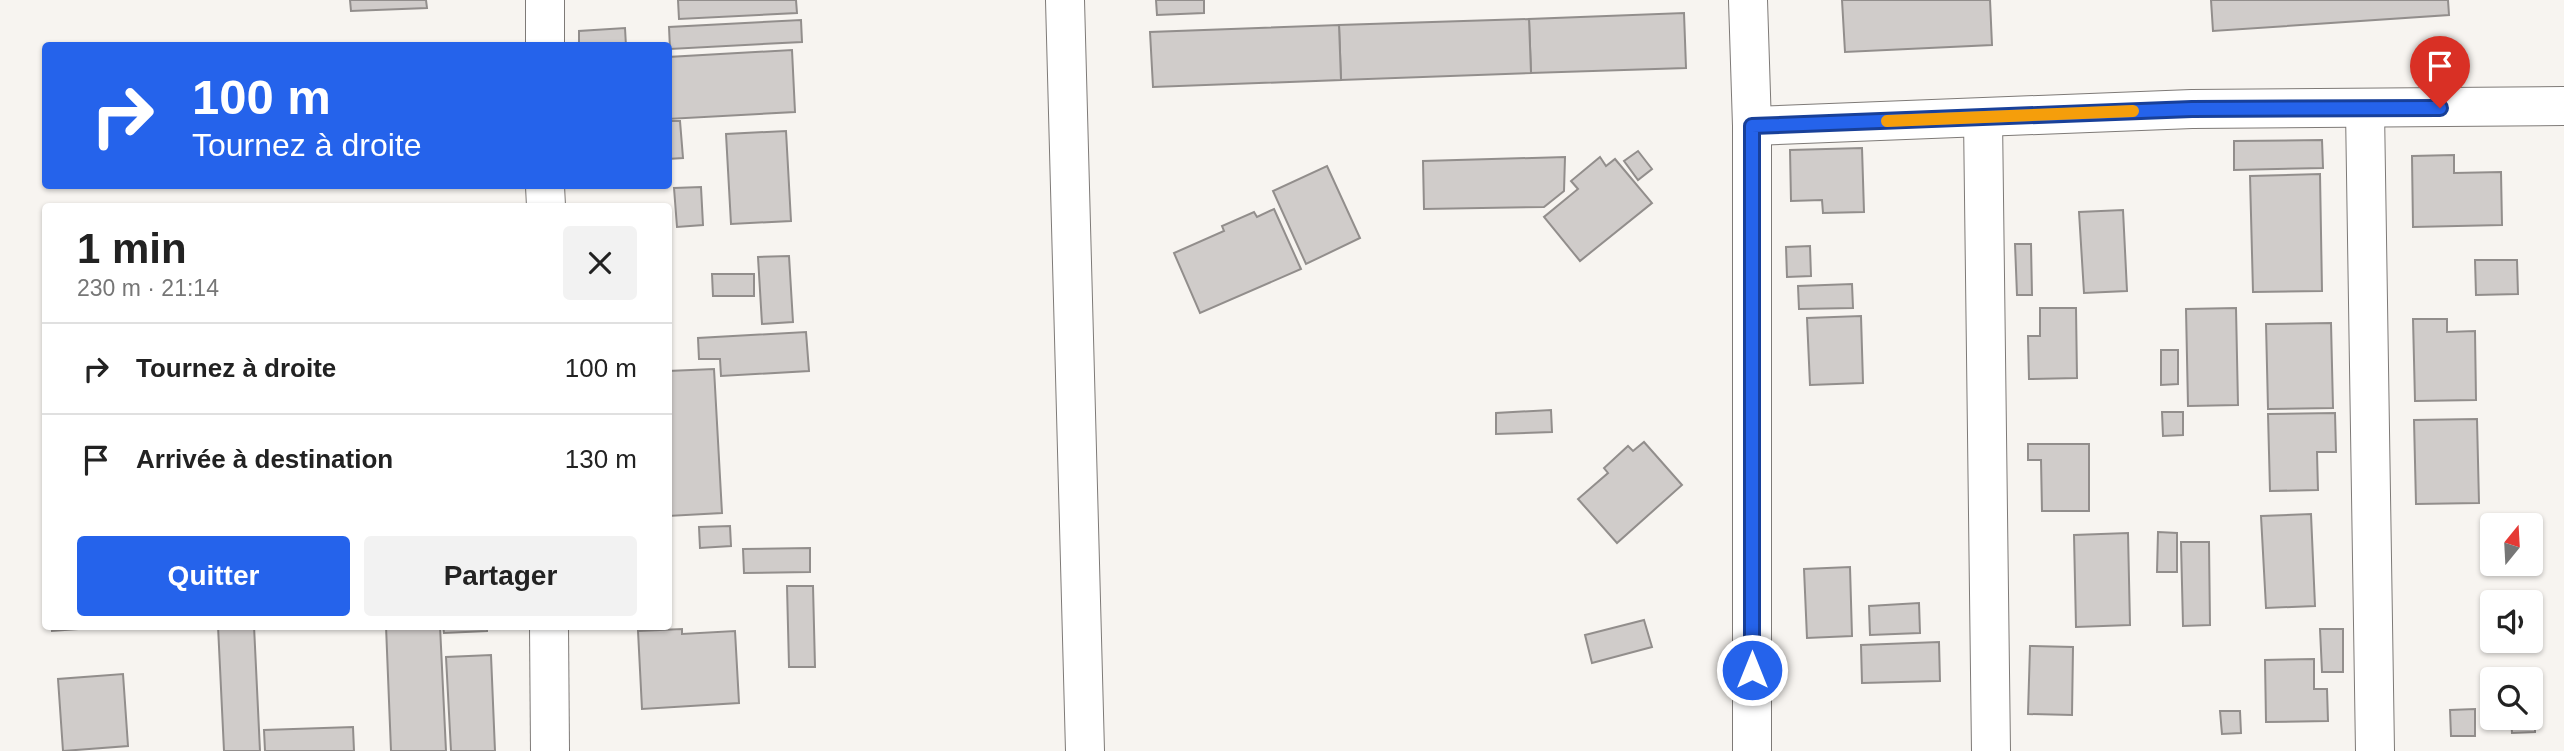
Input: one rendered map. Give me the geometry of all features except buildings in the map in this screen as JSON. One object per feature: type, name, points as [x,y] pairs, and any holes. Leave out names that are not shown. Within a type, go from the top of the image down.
[{"type":"street","points":[[545,0],[545,42]]},
{"type":"street","points":[[1065,0],[1085,751]]},
{"type":"street","points":[[1748,0],[1752,126],[1752,751]]},
{"type":"street","points":[[1752,126],[2192,109],[2365,110],[2564,106]]},
{"type":"street","points":[[2365,110],[2375,751]]},
{"type":"street","points":[[1983,118],[1991,751]]},
{"type":"street","points":[[549,630],[550,751]]},
{"type":"slow traffic","points":[[1887,121],[2133,111]]},
{"type":"route","points":[[1752,670],[1752,126],[2192,109],[2440,108]]}]
